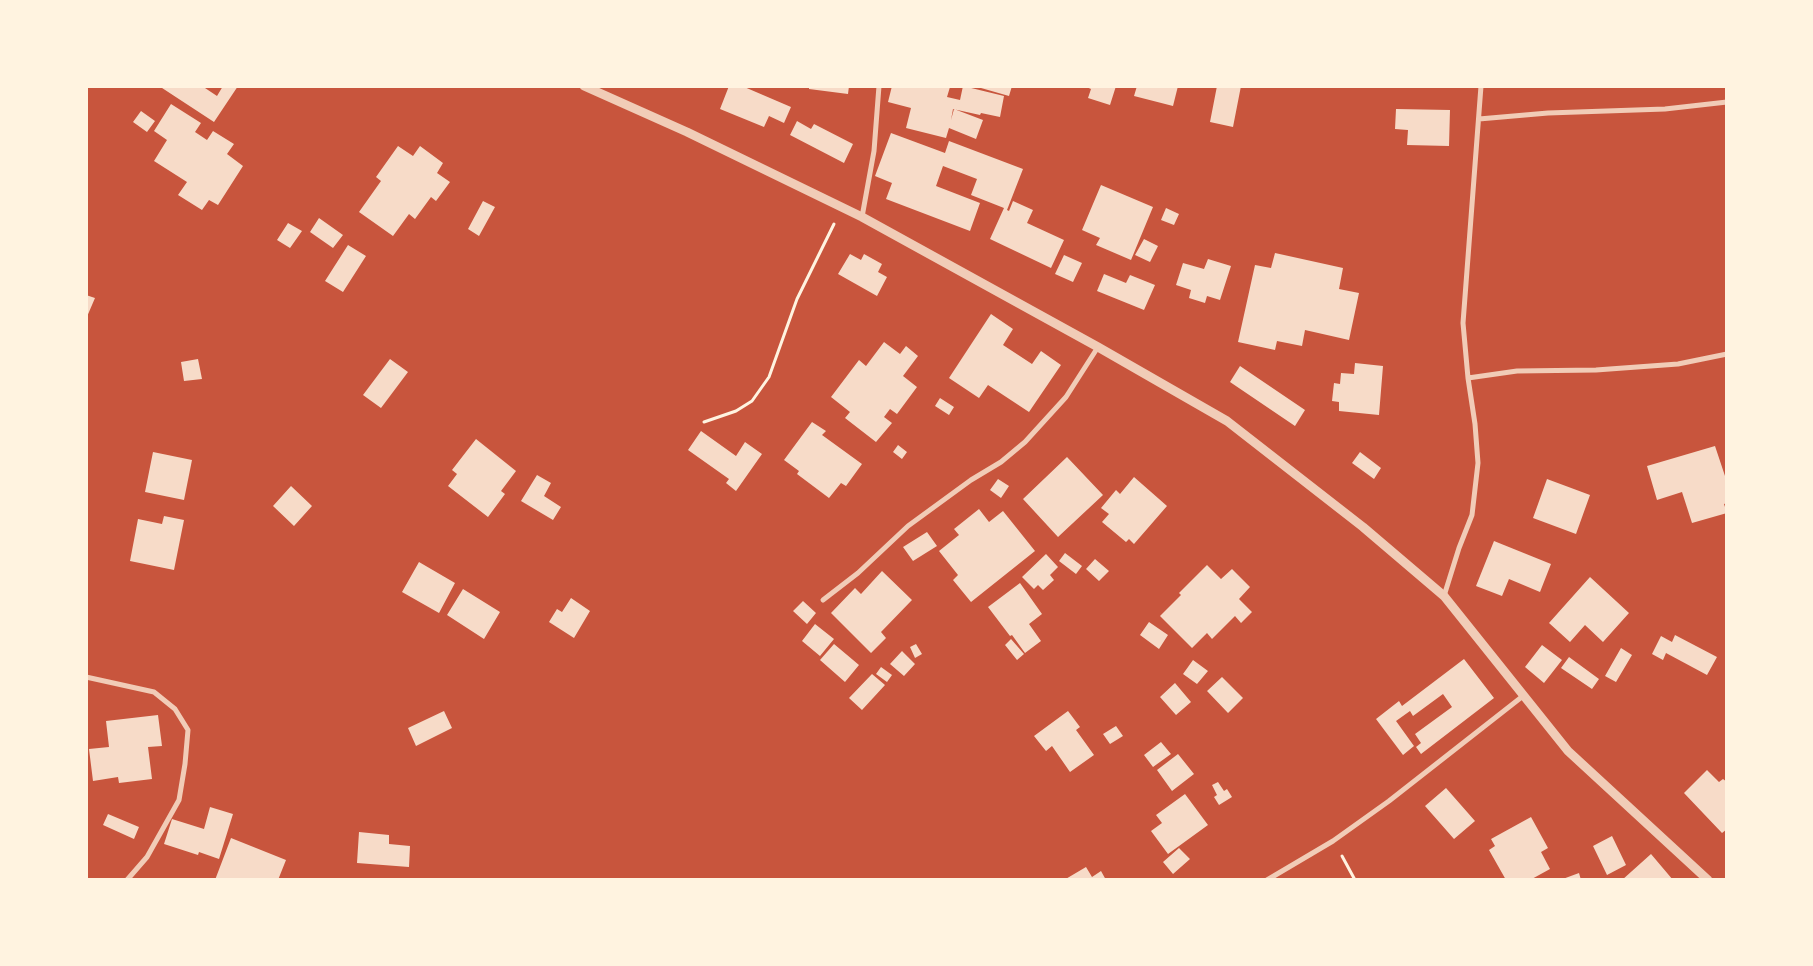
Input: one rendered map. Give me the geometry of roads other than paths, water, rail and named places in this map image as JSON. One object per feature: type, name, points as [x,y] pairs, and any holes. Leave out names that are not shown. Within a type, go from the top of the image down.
[{"type":"street","points":[[862,217],[874,150],[879,86]]},
{"type":"street","points":[[1444,596],[1472,514],[1478,463],[1463,323],[1481,86]]},
{"type":"street","points":[[586,87],[686,132],[862,217],[1098,346],[1227,421],[1363,527],[1444,596],[1568,751],[1708,880]]},
{"type":"street","points":[[1479,119],[1558,113],[1665,109],[1727,102]]},
{"type":"street","points":[[823,600],[858,573],[908,526],[971,480],[1001,462],[1026,442],[1066,397],[1098,346]]},
{"type":"street","points":[[1468,378],[1516,371],[1596,370],[1678,364],[1727,354]]},
{"type":"street","points":[[86,677],[154,692],[175,709],[188,730],[179,800],[147,857],[127,880]]},
{"type":"street","points":[[1268,880],[1333,841],[1389,802],[1523,696]]}]
